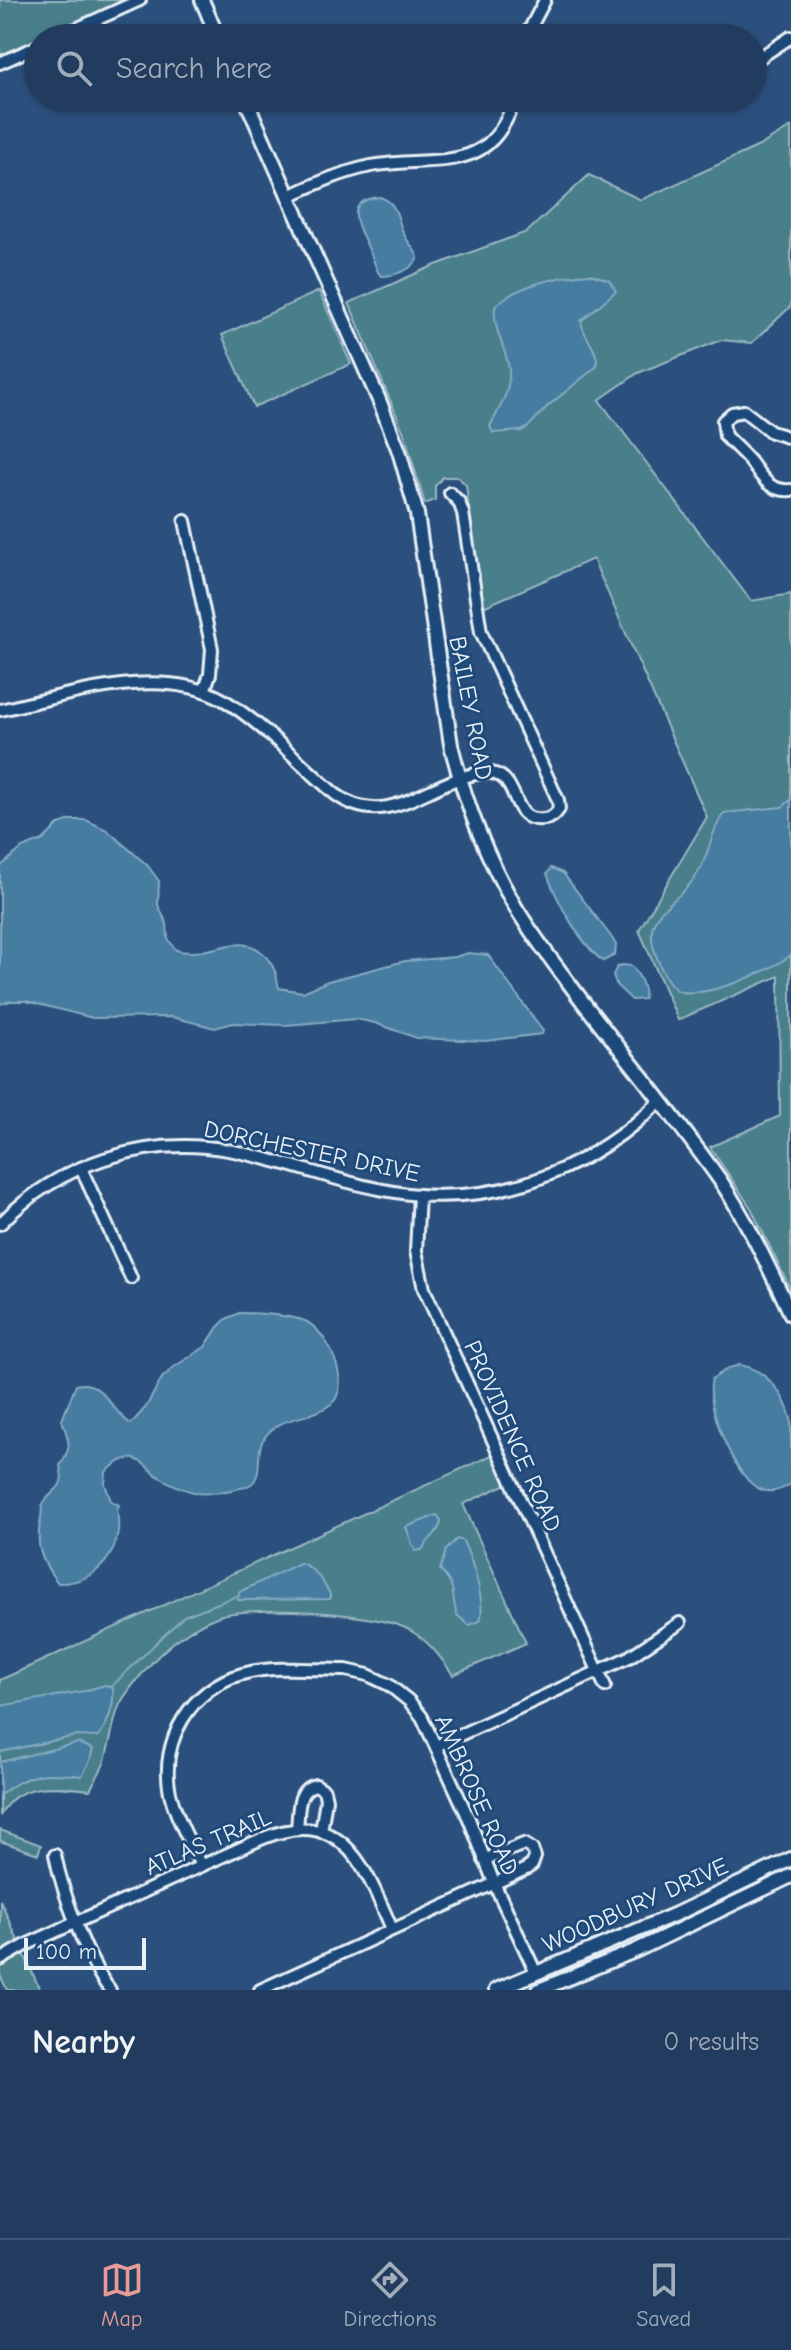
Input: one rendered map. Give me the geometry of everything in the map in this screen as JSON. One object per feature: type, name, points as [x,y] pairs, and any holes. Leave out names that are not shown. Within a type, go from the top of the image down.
[{"type":"main road","points":[[202,0],[212,24]]},
{"type":"main road","name":"BAILEY ROAD","points":[[251,112],[379,400],[404,467],[419,528],[448,726],[460,779],[485,846],[518,911],[553,963],[699,1151],[738,1209],[791,1314]]},
{"type":"main road","name":"WOODBURY DRIVE","points":[[496,1990],[676,1914],[791,1859]]},
{"type":"main road","name":"WOODBURY DRIVE","points":[[539,1990],[637,1950],[791,1876]]},
{"type":"street","points":[[87,24],[140,0]]},
{"type":"street","points":[[532,24],[545,0]]},
{"type":"street","points":[[767,53],[791,37]]},
{"type":"street","points":[[0,63],[24,52]]},
{"type":"street","points":[[289,196],[335,176],[370,166],[443,162],[469,155],[498,134],[510,112]]},
{"type":"street","points":[[791,438],[771,432],[744,411],[732,413],[723,421],[725,436],[749,460],[764,481],[778,490],[791,490]]},
{"type":"street","name":"BAILEY ROAD","points":[[450,493],[462,509],[481,632],[559,807],[554,816],[540,819],[524,814],[509,785],[499,775],[484,773],[460,779]]},
{"type":"street","points":[[185,521],[212,649],[210,674],[204,691]]},
{"type":"street","points":[[0,710],[136,683],[165,682],[204,691],[232,705],[353,806],[377,809],[394,806],[460,779]]},
{"type":"street","name":"DORCHESTER DRIVE","points":[[0,1224],[38,1191],[81,1168],[140,1150],[180,1146],[209,1147],[250,1155],[371,1188],[419,1195],[484,1193],[575,1165],[643,1119],[660,1101]]},
{"type":"street","points":[[81,1168],[131,1278]]},
{"type":"street","name":"PROVIDENCE ROAD","points":[[419,1195],[416,1251],[424,1289],[605,1686]]},
{"type":"street","points":[[436,1746],[645,1648],[680,1623]]},
{"type":"street","name":"AMBROSE ROAD","points":[[201,1866],[174,1805],[167,1762],[174,1736],[186,1713],[203,1695],[222,1682],[260,1671],[358,1672],[379,1679],[409,1701],[422,1717],[536,1973]]},
{"type":"street","points":[[297,1829],[302,1792],[308,1786],[316,1785],[324,1790],[326,1799],[321,1832]]},
{"type":"street","name":"ATLAS TRAIL","points":[[0,1960],[28,1944],[274,1833],[297,1829],[321,1832],[348,1848],[362,1863],[392,1929]]},
{"type":"street","points":[[260,1990],[529,1867],[534,1861],[534,1853],[528,1845],[519,1845],[484,1860]]},
{"type":"street","points":[[55,1855],[76,1922],[110,1990]]},
{"type":"green space","points":[[0,0],[140,0],[87,24],[24,24],[24,52],[0,63]]},
{"type":"green space","points":[[791,127],[791,306],[752,343],[721,340],[638,373],[599,400],[751,601],[791,594],[791,1290],[751,1208],[710,1147],[780,1116],[779,976],[678,1020],[639,930],[707,817],[593,559],[481,608],[466,485],[458,477],[443,477],[435,486],[435,500],[425,504],[404,433],[349,303],[433,266],[527,232],[589,175],[641,200],[759,146]]},
{"type":"green space","points":[[319,291],[351,364],[254,407],[222,335]]},
{"type":"green space","points":[[494,1454],[507,1484],[463,1504],[526,1643],[453,1675],[424,1640],[395,1624],[316,1612],[259,1611],[219,1616],[173,1643],[132,1686],[118,1709],[104,1763],[90,1790],[52,1787],[27,1791],[7,1804],[0,1816],[0,1680]]},
{"type":"green space","points":[[0,1830],[41,1845],[38,1854],[0,1841]]},
{"type":"green space","points":[[0,1900],[40,1990],[7,1990],[0,1975]]},
{"type":"water","points":[[380,197],[391,203],[418,257],[403,271],[381,276],[356,219],[362,202]]},
{"type":"water","points":[[590,274],[609,280],[616,291],[581,321],[596,354],[597,366],[548,406],[527,428],[493,433],[490,426],[505,397],[509,381],[495,307],[525,288],[553,279]]},
{"type":"water","points":[[791,800],[791,955],[735,983],[702,992],[676,990],[662,971],[652,941],[656,919],[699,871],[724,813],[782,807]]},
{"type":"water","points":[[86,820],[107,830],[147,865],[159,881],[158,905],[167,924],[168,939],[176,950],[203,951],[242,944],[253,947],[264,955],[274,969],[279,988],[303,992],[328,981],[405,961],[468,953],[488,955],[543,1031],[542,1034],[485,1041],[417,1038],[356,1019],[286,1025],[233,1023],[215,1028],[172,1017],[93,1018],[26,1001],[0,1004],[0,867],[22,848],[43,840],[59,824]]},
{"type":"water","points":[[551,868],[563,873],[612,938],[616,945],[615,955],[603,961],[578,934],[551,885],[547,874]]},
{"type":"water","points":[[622,965],[632,966],[637,973],[643,986],[644,999],[632,1000],[617,986],[613,975]]},
{"type":"water","points":[[239,1313],[290,1317],[314,1327],[329,1347],[339,1372],[337,1396],[323,1409],[286,1422],[269,1432],[261,1446],[258,1473],[245,1487],[197,1493],[167,1481],[136,1460],[116,1464],[106,1472],[105,1484],[111,1501],[119,1505],[113,1550],[97,1570],[86,1577],[58,1583],[40,1552],[39,1527],[43,1504],[60,1485],[60,1466],[68,1442],[62,1420],[76,1385],[93,1386],[131,1424],[146,1407],[162,1378],[205,1347],[226,1319]]},
{"type":"water","points":[[740,1365],[758,1372],[773,1384],[791,1419],[791,1484],[778,1490],[760,1489],[747,1480],[730,1453],[712,1404],[712,1379]]},
{"type":"water","points":[[437,1515],[441,1520],[439,1528],[422,1550],[415,1551],[406,1527]]},
{"type":"water","points":[[457,1539],[463,1541],[467,1549],[480,1592],[480,1621],[469,1625],[457,1615],[452,1587],[440,1570],[446,1550]]},
{"type":"water","points":[[300,1563],[318,1576],[330,1599],[238,1600],[239,1592]]},
{"type":"water","points":[[105,1685],[113,1688],[113,1701],[108,1720],[98,1737],[76,1736],[0,1752],[0,1706]]},
{"type":"water","points":[[78,1743],[93,1749],[82,1776],[58,1774],[30,1777],[0,1795],[0,1762]]},
{"type":"waterway","points":[[111,1687],[184,1616],[237,1596]]}]
